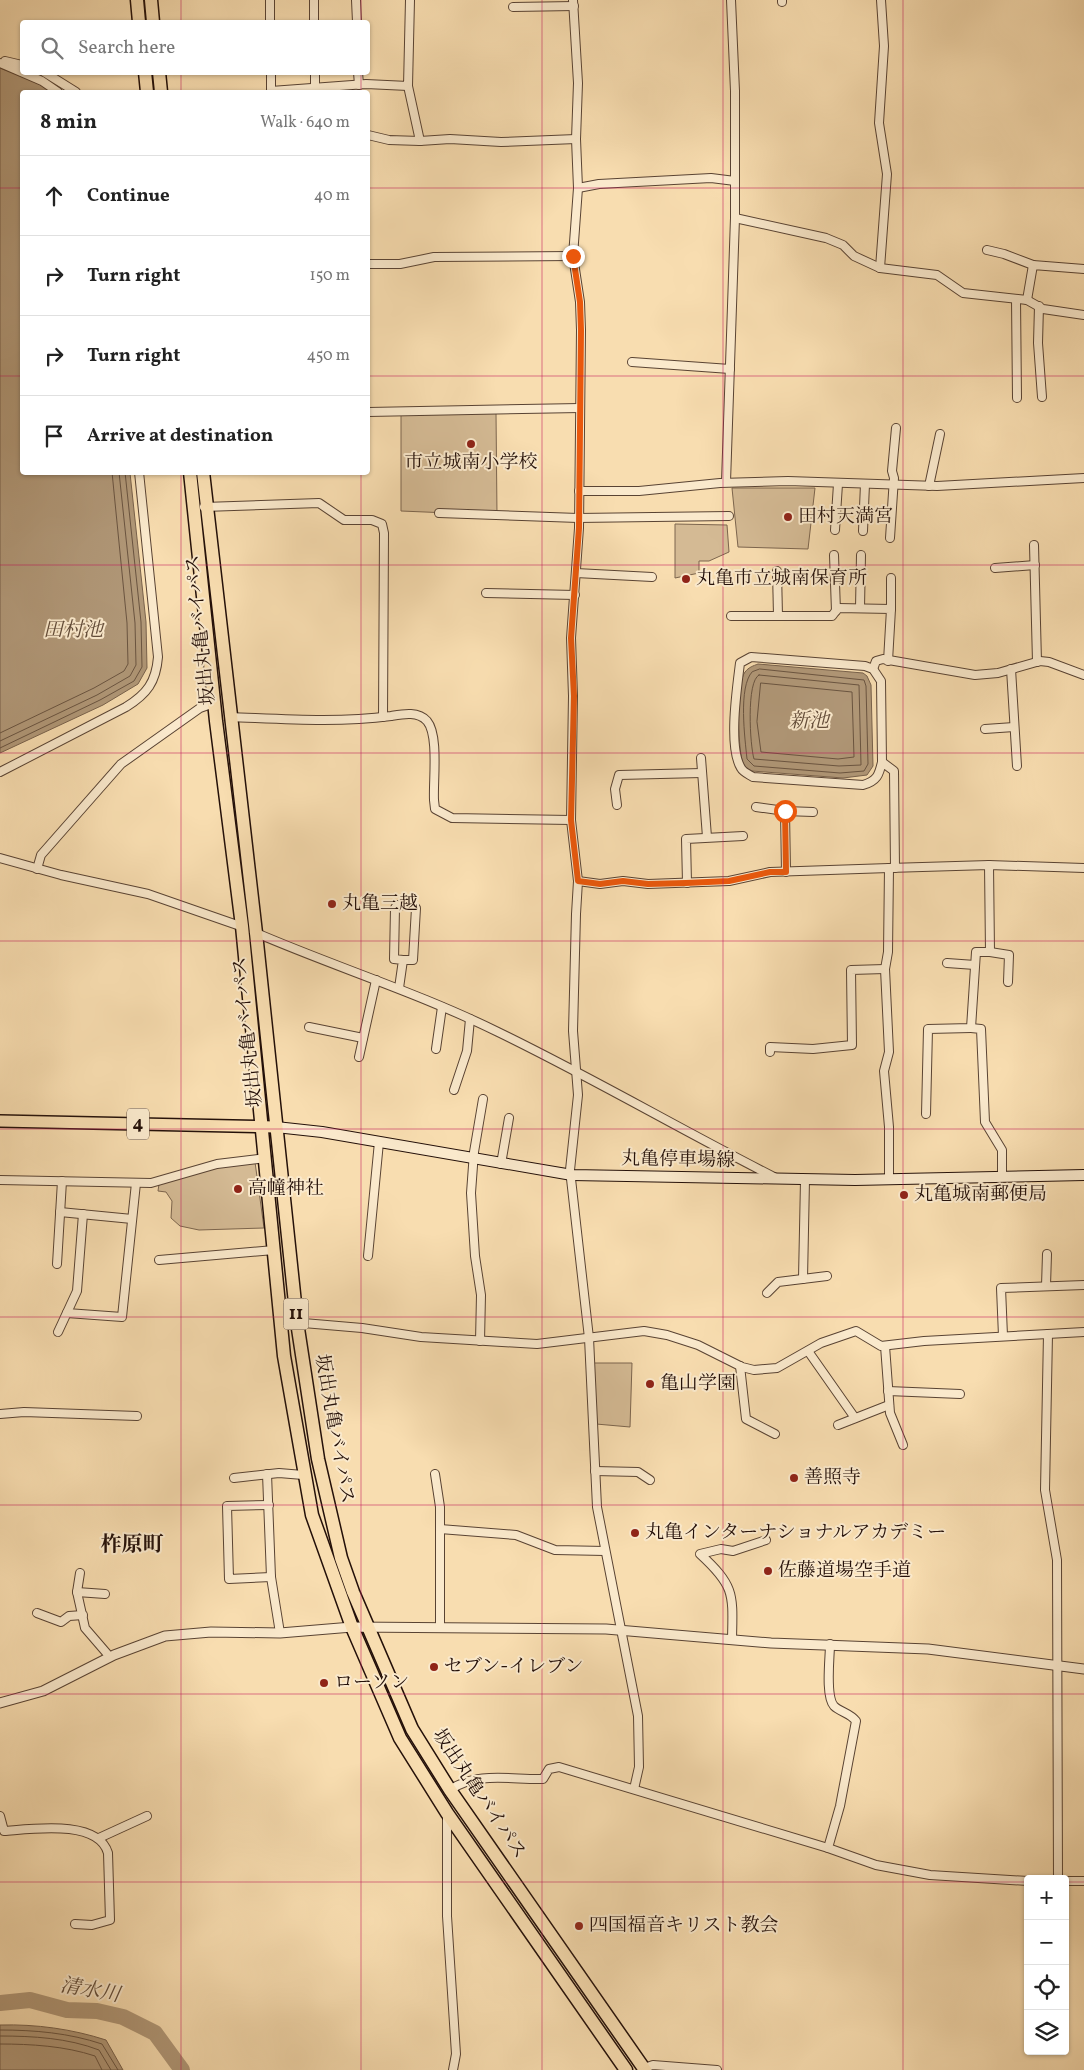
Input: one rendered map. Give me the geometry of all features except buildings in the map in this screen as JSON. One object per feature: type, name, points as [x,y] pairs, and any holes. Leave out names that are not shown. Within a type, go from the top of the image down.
[{"type":"highway","points":[[137,0],[139,20]]},
{"type":"highway","points":[[151,0],[153,20]]},
{"type":"highway","points":[[144,75],[147,90]]},
{"type":"highway","points":[[159,75],[161,90]]},
{"type":"highway","name":"坂出丸亀バイパス","points":[[191,475],[200,508],[230,717],[256,933],[297,1322],[309,1405],[330,1515],[341,1558],[412,1729],[450,1790],[644,2069]]},
{"type":"highway","name":"坂出丸亀バイパス","points":[[203,475],[200,508],[214,703],[242,926],[266,1158],[280,1321],[290,1403],[312,1515],[352,1627],[400,1738],[446,1813],[626,2070]]},
{"type":"main road","name":"4","points":[[0,1121],[276,1127]]},
{"type":"main road","name":"丸亀停車場線","points":[[276,1127],[379,1142],[474,1160],[572,1175],[780,1180],[1084,1175]]},
{"type":"street","points":[[270,0],[270,20]]},
{"type":"street","points":[[314,0],[314,20]]},
{"type":"street","points":[[356,0],[357,20]]},
{"type":"street","points":[[410,0],[408,86],[420,141]]},
{"type":"street","points":[[726,482],[735,218],[735,91],[731,0]]},
{"type":"street","points":[[880,268],[887,174],[879,124],[884,46],[881,0]]},
{"type":"street","points":[[513,7],[573,3],[578,83],[576,139],[578,188],[573,256],[580,302],[580,408],[576,573],[571,638],[574,696],[571,820],[578,881],[572,1031],[578,1095],[570,1170],[589,1338],[597,1507],[638,1716],[639,1767],[634,1789]]},
{"type":"street","points":[[0,62],[20,65]]},
{"type":"street","points":[[0,62],[20,71]]},
{"type":"street","points":[[29,75],[55,90]]},
{"type":"street","points":[[49,75],[73,90]]},
{"type":"street","points":[[271,75],[271,90]]},
{"type":"street","points":[[315,75],[315,88]]},
{"type":"street","points":[[358,75],[359,85]]},
{"type":"street","points":[[286,90],[359,85],[408,86]]},
{"type":"street","points":[[370,135],[389,140],[420,141],[450,139],[511,142],[576,139]]},
{"type":"street","points":[[578,188],[599,184],[711,178],[735,181]]},
{"type":"street","points":[[735,218],[826,238],[843,245],[854,256],[880,268],[937,275],[963,293],[1016,298],[1027,300],[1039,306],[1084,315]]},
{"type":"street","points":[[987,250],[1033,265],[1084,269]]},
{"type":"street","points":[[370,264],[400,264],[434,258],[573,256]]},
{"type":"street","points":[[1027,300],[1033,265]]},
{"type":"street","points":[[1016,298],[1017,398]]},
{"type":"street","points":[[1039,306],[1038,343],[1042,397]]},
{"type":"street","points":[[632,362],[730,369]]},
{"type":"street","points":[[370,412],[580,408]]},
{"type":"street","points":[[890,538],[892,471],[896,428]]},
{"type":"street","points":[[929,486],[940,434]]},
{"type":"street","points":[[0,771],[134,702],[149,690],[154,680],[158,657],[139,475]]},
{"type":"street","points":[[579,491],[638,491],[726,482],[788,481],[929,486],[1084,478]]},
{"type":"street","points":[[835,530],[838,484]]},
{"type":"street","points":[[863,532],[865,484]]},
{"type":"street","points":[[200,508],[319,503],[344,520],[372,520],[382,524],[384,533],[383,717]]},
{"type":"street","points":[[439,513],[578,518],[729,516]]},
{"type":"street","points":[[1034,545],[1038,662]]},
{"type":"street","points":[[834,555],[836,611]]},
{"type":"street","points":[[860,608],[861,555]]},
{"type":"street","points":[[995,568],[1035,565]]},
{"type":"street","points":[[777,571],[778,616]]},
{"type":"street","points":[[576,573],[652,576]]},
{"type":"street","points":[[888,661],[891,578]]},
{"type":"street","points":[[486,593],[575,595]]},
{"type":"street","points":[[731,616],[832,616],[838,608],[891,609]]},
{"type":"street","points":[[750,657],[865,666],[873,669],[881,681],[882,762],[879,775],[872,782],[863,785],[753,777],[742,770],[738,762],[734,714],[740,663],[750,657]]},
{"type":"street","points":[[873,669],[876,660],[975,675],[1038,662],[1049,662],[1084,675]]},
{"type":"street","points":[[1011,669],[1017,766]]},
{"type":"street","points":[[37,869],[41,855],[121,764],[200,708],[214,703]]},
{"type":"street","points":[[230,717],[323,720],[409,714],[420,716],[431,727],[433,735],[435,809],[452,818],[571,820]]},
{"type":"street","points":[[985,729],[1014,727]]},
{"type":"street","points":[[701,758],[707,838]]},
{"type":"street","points":[[882,762],[894,771],[892,868],[888,952],[885,969],[889,1052],[884,1071],[889,1127],[889,1179]]},
{"type":"street","points":[[617,805],[615,789],[619,775],[702,773]]},
{"type":"street","points":[[756,807],[813,812]]},
{"type":"street","points":[[785,811],[786,872]]},
{"type":"street","points":[[686,883],[686,838],[743,836]]},
{"type":"street","points":[[0,858],[37,869],[148,894],[242,926],[304,954],[399,988],[470,1019],[576,1071],[780,1180]]},
{"type":"street","points":[[578,881],[600,884],[617,881],[648,884],[686,883],[729,881],[770,872],[989,865],[1084,868]]},
{"type":"street","points":[[989,865],[990,952]]},
{"type":"street","points":[[397,905],[414,906],[416,908],[413,960],[403,960],[394,959],[395,908],[397,905]]},
{"type":"street","points":[[971,1028],[976,952],[1009,955],[1008,982]]},
{"type":"street","points":[[399,988],[403,960]]},
{"type":"street","points":[[947,963],[975,965]]},
{"type":"street","points":[[770,1052],[770,1046],[813,1049],[852,1046],[851,970],[885,969]]},
{"type":"street","points":[[359,1057],[376,980]]},
{"type":"street","points":[[436,1049],[442,1007]]},
{"type":"street","points":[[454,1090],[467,1051],[470,1019]]},
{"type":"street","points":[[309,1027],[363,1038]]},
{"type":"street","points":[[926,1114],[928,1029],[981,1029],[985,1122],[1002,1150],[1002,1176]]},
{"type":"street","points":[[480,1341],[481,1303],[475,1256],[471,1193],[483,1099]]},
{"type":"street","points":[[500,1164],[508,1118]]},
{"type":"street","points":[[368,1256],[379,1142]]},
{"type":"street","points":[[0,1180],[151,1183],[217,1164],[266,1158]]},
{"type":"street","points":[[804,1279],[805,1180]]},
{"type":"street","points":[[57,1264],[62,1181]]},
{"type":"street","points":[[67,1313],[122,1317],[136,1183]]},
{"type":"street","points":[[60,1212],[132,1219]]},
{"type":"street","points":[[58,1332],[77,1291],[83,1214]]},
{"type":"street","points":[[159,1260],[274,1250]]},
{"type":"street","points":[[1046,1286],[1047,1254]]},
{"type":"street","points":[[767,1293],[778,1282],[827,1276]]},
{"type":"street","points":[[1003,1336],[1001,1288],[1084,1285]]},
{"type":"street","points":[[280,1321],[362,1328],[421,1337],[537,1344],[644,1331],[667,1334],[698,1345],[740,1366],[754,1370],[777,1368],[822,1343],[856,1331],[872,1343],[886,1346],[1003,1336],[1084,1332]]},
{"type":"street","points":[[1048,1334],[1046,1490],[1057,1560],[1059,1666],[1056,1742],[1058,1875]]},
{"type":"street","points":[[886,1346],[890,1413],[903,1445]]},
{"type":"street","points":[[808,1351],[855,1418]]},
{"type":"street","points":[[740,1366],[746,1419],[775,1434]]},
{"type":"street","points":[[888,1391],[960,1394]]},
{"type":"street","points":[[838,1425],[890,1405]]},
{"type":"street","points":[[0,1414],[24,1412],[137,1416]]},
{"type":"street","points":[[595,1471],[638,1472],[650,1480]]},
{"type":"street","points":[[234,1478],[267,1474],[303,1475]]},
{"type":"street","points":[[267,1474],[271,1577],[280,1633]]},
{"type":"street","points":[[435,1474],[440,1506],[440,1626]]},
{"type":"street","points":[[269,1505],[227,1506],[229,1580],[271,1577]]},
{"type":"street","points":[[440,1529],[516,1535],[555,1550],[605,1551]]},
{"type":"street","points":[[732,1639],[732,1594],[716,1569],[700,1554],[721,1550],[733,1551],[766,1540]]},
{"type":"street","points":[[80,1574],[77,1592],[84,1628],[110,1657]]},
{"type":"street","points":[[77,1592],[105,1594]]},
{"type":"street","points":[[37,1613],[60,1622],[68,1616],[83,1615]]},
{"type":"street","points":[[0,1703],[43,1691],[144,1642],[186,1633],[280,1633],[368,1626],[620,1630],[771,1643],[928,1649],[1084,1669]]},
{"type":"street","points":[[828,1848],[840,1806],[856,1721],[850,1714],[833,1705],[829,1697],[830,1644]]},
{"type":"street","points":[[450,1790],[458,1784],[492,1778],[543,1779],[549,1769],[559,1767],[828,1848],[876,1865],[930,1875],[1024,1880]]},
{"type":"street","points":[[446,1813],[447,1916],[456,2054],[452,2070]]},
{"type":"street","points":[[0,1816],[4,1830],[60,1827],[99,1838],[106,1844],[108,1853],[110,1920],[92,1925],[74,1924]]},
{"type":"street","points":[[99,1838],[147,1816]]},
{"type":"street","points":[[1069,1881],[1084,1882]]},
{"type":"street","points":[[644,2069],[653,2065],[717,2070]]},
{"type":"shaded area","points":[[427,412],[496,412],[497,515],[401,511],[401,415],[424,415]]},
{"type":"shaded area","points":[[732,488],[815,488],[808,549],[738,547]]},
{"type":"shaded area","points":[[675,524],[727,525],[729,552],[709,561],[699,561],[699,573],[675,578]]},
{"type":"shaded area","points":[[255,1162],[264,1228],[199,1230],[180,1226],[171,1218],[172,1201],[166,1192],[158,1191],[159,1184],[215,1168]]},
{"type":"shaded area","points":[[594,1363],[632,1363],[630,1427],[596,1424]]},
{"type":"water","name":"田村池","points":[[0,68],[27,78],[51,90],[20,90],[20,475],[130,475],[146,622],[147,668],[138,684],[103,705],[0,753]]},
{"type":"water","name":"新池","points":[[758,664],[863,673],[867,676],[871,685],[873,766],[867,775],[843,778],[752,771],[743,764],[740,741],[740,689],[745,672]]},
{"type":"water","points":[[0,2025],[54,2028],[106,2040],[123,2070],[0,2070]]},
{"type":"waterway","name":"清水川","points":[[0,2003],[30,2000],[67,2010],[97,2011],[123,2017],[155,2033],[182,2070]]},
{"type":"place","name":"市立城南小学校","points":[[471,444]]},
{"type":"place","name":"田村天満宮","points":[[788,517]]},
{"type":"place","name":"丸亀市立城南保育所","points":[[686,579]]},
{"type":"place","name":"丸亀三越","points":[[332,904]]},
{"type":"place","name":"高幢神社","points":[[238,1189]]},
{"type":"place","name":"丸亀城南郵便局","points":[[904,1195]]},
{"type":"place","name":"亀山学園","points":[[650,1384]]},
{"type":"place","name":"善照寺","points":[[794,1478]]},
{"type":"place","name":"丸亀インターナショナルアカデミー","points":[[635,1533]]},
{"type":"place","name":"佐藤道場空手道","points":[[768,1571]]},
{"type":"place","name":"セブン-イレブン","points":[[434,1667]]},
{"type":"place","name":"ローソン","points":[[324,1683]]},
{"type":"place","name":"四国福音キリスト教会","points":[[579,1926]]},
{"type":"district","name":"柞原町","points":[[132,1545]]},
{"type":"route","points":[[573,256],[580,302],[581,330],[579,371],[579,528],[571,638],[574,696],[570,767],[571,820],[578,881],[600,884],[611,881],[648,884],[686,883],[729,881],[770,872],[786,872],[785,811]]}]
